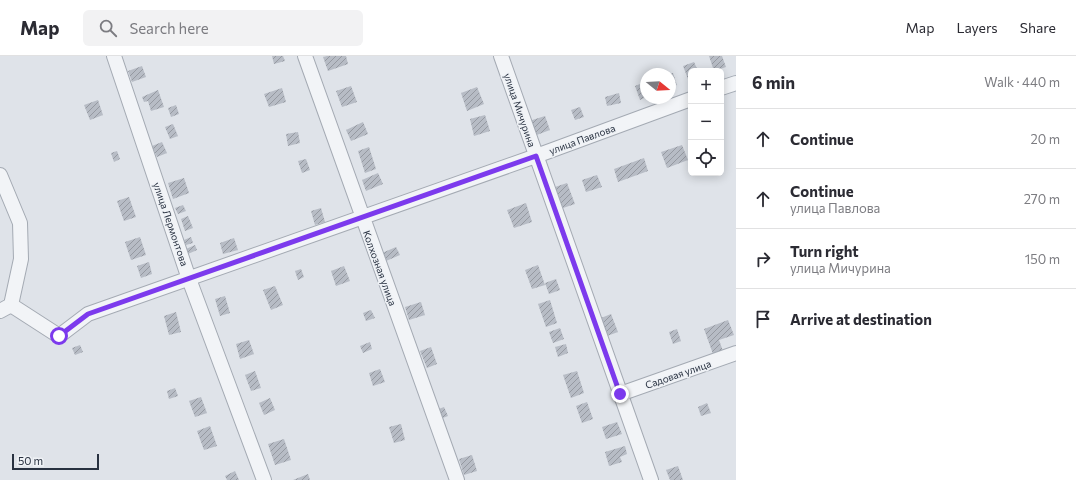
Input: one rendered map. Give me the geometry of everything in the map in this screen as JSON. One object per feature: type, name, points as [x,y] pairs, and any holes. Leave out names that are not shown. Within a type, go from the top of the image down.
[{"type":"street","name":"улица Лермонтова","points":[[114,56],[189,278],[264,480]]},
{"type":"street","name":"Колхозная улица","points":[[305,56],[457,480]]},
{"type":"street","name":"улица Мичурина","points":[[501,56],[651,480]]},
{"type":"street","points":[[724,87],[736,83]]},
{"type":"street","name":"улица Павлова","points":[[6,308],[59,336],[88,314],[536,156],[688,100]]},
{"type":"street","points":[[0,175],[20,223],[21,259],[6,308]]},
{"type":"street","name":"Садовая улица","points":[[620,394],[736,353]]},
{"type":"building","points":[[272,56],[283,56],[285,61],[274,64]]},
{"type":"building","points":[[346,56],[348,64],[328,71],[323,57]]},
{"type":"building","points":[[709,56],[722,56],[726,67],[713,68]]},
{"type":"building","points":[[694,62],[697,68],[688,68],[688,79],[683,66]]},
{"type":"building","points":[[142,66],[146,77],[132,82],[128,71]]},
{"type":"building","points":[[640,84],[640,100],[635,86]]},
{"type":"building","points":[[351,86],[357,102],[342,107],[336,91]]},
{"type":"building","points":[[477,87],[484,104],[467,111],[461,93]]},
{"type":"building","points":[[282,88],[286,102],[269,107],[264,94]]},
{"type":"building","points":[[158,90],[164,107],[151,111],[148,101],[144,102],[142,97]]},
{"type":"building","points":[[619,93],[621,103],[607,106],[605,97]]},
{"type":"building","points":[[98,100],[103,115],[90,120],[84,105]]},
{"type":"building","points":[[176,105],[179,114],[171,117],[168,108]]},
{"type":"building","points":[[580,107],[584,117],[575,120],[571,110]]},
{"type":"building","points":[[485,115],[490,131],[474,136],[470,119]]},
{"type":"building","points":[[545,116],[550,130],[534,136],[529,121]]},
{"type":"building","points":[[363,122],[368,134],[351,141],[346,130]]},
{"type":"building","points":[[173,124],[178,136],[170,139],[165,127]]},
{"type":"building","points":[[298,132],[300,143],[288,146],[286,134]]},
{"type":"building","points":[[162,142],[167,153],[157,157],[152,146]]},
{"type":"building","points":[[682,145],[688,160],[667,168],[661,152]]},
{"type":"building","points":[[369,147],[376,169],[365,173],[358,151]]},
{"type":"building","points":[[117,151],[120,159],[114,162],[111,153]]},
{"type":"building","points":[[644,158],[648,171],[618,182],[614,169]]},
{"type":"building","points":[[306,159],[310,170],[302,173],[298,161]]},
{"type":"building","points":[[378,173],[383,184],[366,191],[362,180]]},
{"type":"building","points":[[597,175],[602,187],[586,192],[582,180]]},
{"type":"building","points":[[184,178],[189,193],[173,199],[168,183]]},
{"type":"building","points":[[567,183],[575,204],[563,208],[555,187]]},
{"type":"building","points":[[129,197],[136,217],[124,221],[117,201]]},
{"type":"building","points":[[526,203],[532,222],[514,228],[507,210]]},
{"type":"building","points":[[183,205],[186,211],[178,214],[175,208]]},
{"type":"building","points":[[321,208],[325,222],[315,225],[311,211]]},
{"type":"building","points":[[188,216],[193,228],[185,231],[181,219]]},
{"type":"building","points":[[140,237],[146,255],[131,260],[125,242]]},
{"type":"building","points":[[191,237],[193,243],[186,245],[184,240]]},
{"type":"building","points":[[234,238],[238,250],[223,254],[220,243]]},
{"type":"building","points":[[195,245],[197,250],[188,254],[186,249]]},
{"type":"building","points":[[396,247],[400,255],[386,261],[382,253]]},
{"type":"building","points":[[149,262],[152,274],[141,278],[137,266]]},
{"type":"building","points":[[538,265],[545,285],[532,289],[525,270]]},
{"type":"building","points":[[344,266],[350,281],[336,286],[331,271]]},
{"type":"building","points":[[301,269],[304,277],[298,280],[295,271]]},
{"type":"building","points":[[556,279],[560,290],[549,294],[545,283]]},
{"type":"building","points":[[275,286],[283,305],[271,310],[263,290]]},
{"type":"building","points":[[225,296],[230,313],[220,316],[215,299]]},
{"type":"building","points":[[550,300],[557,323],[546,327],[538,304]]},
{"type":"building","points":[[421,302],[425,315],[409,320],[405,307]]},
{"type":"building","points":[[371,310],[375,318],[366,321],[363,313]]},
{"type":"building","points":[[176,312],[181,332],[169,335],[164,316]]},
{"type":"building","points":[[611,314],[618,332],[607,336],[601,318]]},
{"type":"building","points":[[728,320],[734,335],[719,340],[723,351],[713,354],[704,329]]},
{"type":"building","points":[[560,328],[564,339],[553,343],[549,332]]},
{"type":"building","points":[[677,329],[681,341],[673,344],[669,332]]},
{"type":"building","points":[[249,340],[254,354],[240,359],[236,344]]},
{"type":"building","points":[[370,342],[372,349],[363,353],[360,346]]},
{"type":"building","points":[[566,344],[568,353],[558,357],[555,347]]},
{"type":"building","points":[[80,345],[83,352],[75,355],[72,348]]},
{"type":"building","points":[[431,347],[437,364],[427,368],[420,351]]},
{"type":"building","points":[[380,369],[385,382],[373,386],[369,373]]},
{"type":"building","points":[[255,371],[261,388],[251,391],[245,375]]},
{"type":"building","points":[[577,371],[584,393],[571,398],[563,375]]},
{"type":"building","points":[[175,388],[178,396],[169,399],[167,391]]},
{"type":"building","points":[[201,397],[207,413],[195,417],[189,401]]},
{"type":"building","points":[[270,398],[275,410],[264,415],[259,403]]},
{"type":"building","points":[[587,402],[593,419],[582,423],[576,406]]},
{"type":"building","points":[[707,403],[711,413],[701,416],[698,407]]},
{"type":"building","points":[[444,407],[448,416],[440,419],[436,410]]},
{"type":"building","points":[[617,422],[622,434],[606,439],[602,427]]},
{"type":"building","points":[[401,424],[405,440],[394,443],[389,427]]},
{"type":"building","points":[[210,426],[217,446],[204,450],[197,431]]},
{"type":"building","points":[[284,439],[291,460],[275,465],[268,444]]},
{"type":"building","points":[[625,446],[627,454],[620,457],[622,462],[609,466],[605,452]]},
{"type":"building","points":[[472,455],[477,471],[464,475],[459,459]]},
{"type":"building","points":[[678,466],[683,480],[670,480],[666,470]]},
{"type":"building","points":[[235,471],[239,480],[227,480],[225,476]]},
{"type":"building","points":[[308,474],[310,480],[293,480]]},
{"type":"route","points":[[59,336],[88,314],[536,156],[620,394]]}]
